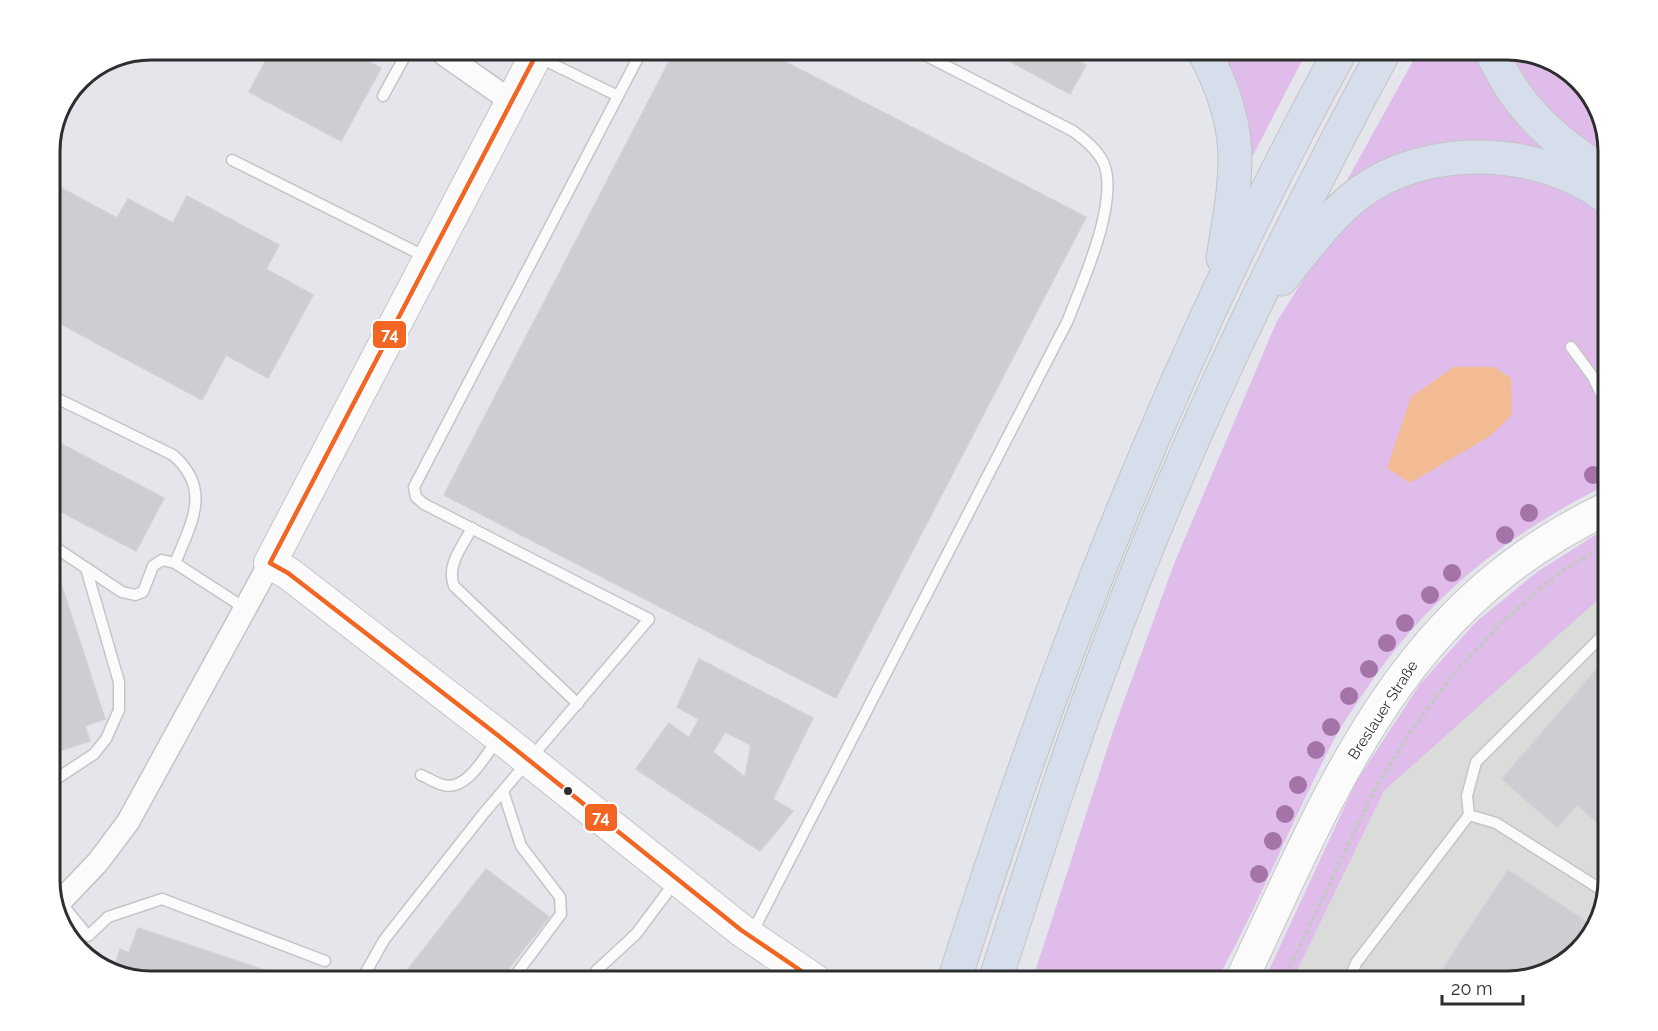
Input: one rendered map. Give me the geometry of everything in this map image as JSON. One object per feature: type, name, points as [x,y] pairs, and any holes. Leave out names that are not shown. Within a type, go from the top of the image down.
[{"type":"highway","points":[[1208,60],[1230,109],[1236,146],[1237,172],[1218,292]]},
{"type":"highway","points":[[957,971],[1008,813],[1122,509],[1218,292],[1336,60]]},
{"type":"highway","points":[[998,971],[1045,824],[1104,658],[1159,520],[1305,200],[1380,60]]},
{"type":"highway","points":[[1495,60],[1502,75],[1529,113],[1566,147],[1598,169]]},
{"type":"highway","points":[[1252,312],[1342,208],[1359,193],[1402,172],[1453,159],[1513,159],[1564,173],[1598,192]]},
{"type":"street","points":[[452,60],[512,101]]},
{"type":"street","points":[[61,894],[98,862],[128,822],[246,609],[532,60]]},
{"type":"street","name":"Breslauer Straße","points":[[1246,971],[1344,768],[1409,667],[1462,609],[1510,568],[1558,534],[1598,513]]},
{"type":"street","points":[[270,563],[288,573],[500,736],[677,879],[796,971]]},
{"type":"lane","points":[[383,96],[403,60]]},
{"type":"lane","points":[[545,60],[618,96]]},
{"type":"lane","points":[[367,971],[392,929],[503,791],[649,619],[424,504],[416,497],[414,487],[637,60]]},
{"type":"lane","points":[[751,936],[1068,320],[1096,249],[1107,184],[1104,165],[1093,147],[1073,131],[935,60]]},
{"type":"lane","points":[[232,160],[429,258]]},
{"type":"lane","points":[[1571,347],[1598,387]]},
{"type":"lane","points":[[60,400],[172,455],[185,466],[194,479],[196,496],[187,534],[176,562]]},
{"type":"lane","points":[[472,528],[453,561],[450,576],[454,586],[578,704]]},
{"type":"lane","points":[[60,551],[122,592],[135,595],[143,592],[153,566],[157,562],[176,562],[246,609]]},
{"type":"lane","points":[[60,776],[94,754],[106,739],[118,710],[119,682],[86,568]]},
{"type":"lane","points":[[1353,971],[1356,963],[1469,815],[1467,796],[1476,762],[1598,640]]},
{"type":"lane","points":[[422,775],[444,785],[458,784],[467,778],[500,736]]},
{"type":"lane","points":[[503,791],[521,846],[560,897],[563,906],[557,921],[519,971]]},
{"type":"lane","points":[[1469,815],[1496,823],[1597,887]]},
{"type":"lane","points":[[596,971],[636,934],[677,879]]},
{"type":"lane","points":[[66,912],[88,936],[108,917],[162,899],[325,961]]},
{"type":"path","points":[[1288,971],[1374,791],[1409,734],[1446,684],[1504,620],[1563,570],[1598,551]]},
{"type":"shaded area","points":[[1218,60],[1302,60],[1247,167]]},
{"type":"shaded area","points":[[1413,60],[1489,60],[1545,146],[1542,155],[1345,184]]},
{"type":"shaded area","points":[[1513,60],[1542,67],[1571,87],[1591,116],[1595,128],[1598,155],[1539,107]]},
{"type":"shaded area","points":[[1512,169],[1545,181],[1598,209],[1598,489],[1536,525],[1471,572],[1414,627],[1388,659],[1336,736],[1248,921],[1221,971],[1035,971],[1113,731],[1174,564],[1276,323],[1306,275],[1349,216],[1375,197],[1427,175]]},
{"type":"shaded area","points":[[1454,367],[1494,367],[1511,378],[1512,415],[1490,436],[1410,483],[1387,468],[1411,397]]},
{"type":"shaded area","points":[[1598,533],[1598,600],[1384,791],[1297,971],[1269,971],[1356,782],[1420,684],[1476,622],[1537,572]]},
{"type":"shaded area","points":[[1598,600],[1598,880],[1591,915],[1571,944],[1542,964],[1519,970],[1297,971],[1384,791]]},
{"type":"building","points":[[266,60],[366,60],[381,68],[341,141],[249,92]]},
{"type":"building","points":[[670,60],[782,60],[1086,217],[836,698],[444,495]]},
{"type":"building","points":[[1008,60],[1077,60],[1086,65],[1070,94]]},
{"type":"building","points":[[60,187],[117,218],[128,199],[173,223],[187,196],[279,245],[266,269],[313,295],[268,378],[226,355],[202,400],[60,323]]},
{"type":"building","points":[[60,443],[164,498],[136,551],[60,511]]},
{"type":"building","points":[[60,581],[105,719],[85,726],[90,741],[60,751]]},
{"type":"building","points":[[699,659],[813,718],[773,799],[793,811],[760,851],[636,769],[669,723],[689,738],[699,719],[677,707]],"holes":[[[725,732],[751,745],[745,777],[713,752]]]},
{"type":"building","points":[[1598,668],[1598,823],[1577,805],[1557,827],[1502,779]]},
{"type":"building","points":[[486,869],[549,917],[507,971],[407,971]]},
{"type":"building","points":[[1508,870],[1587,922],[1571,944],[1542,964],[1507,971],[1442,971]]},
{"type":"building","points":[[138,928],[267,971],[151,971],[115,964],[120,949],[129,953]]},
{"type":"transit line","name":"74","points":[[533,60],[270,563],[288,573],[500,737],[741,930],[801,971]]}]
